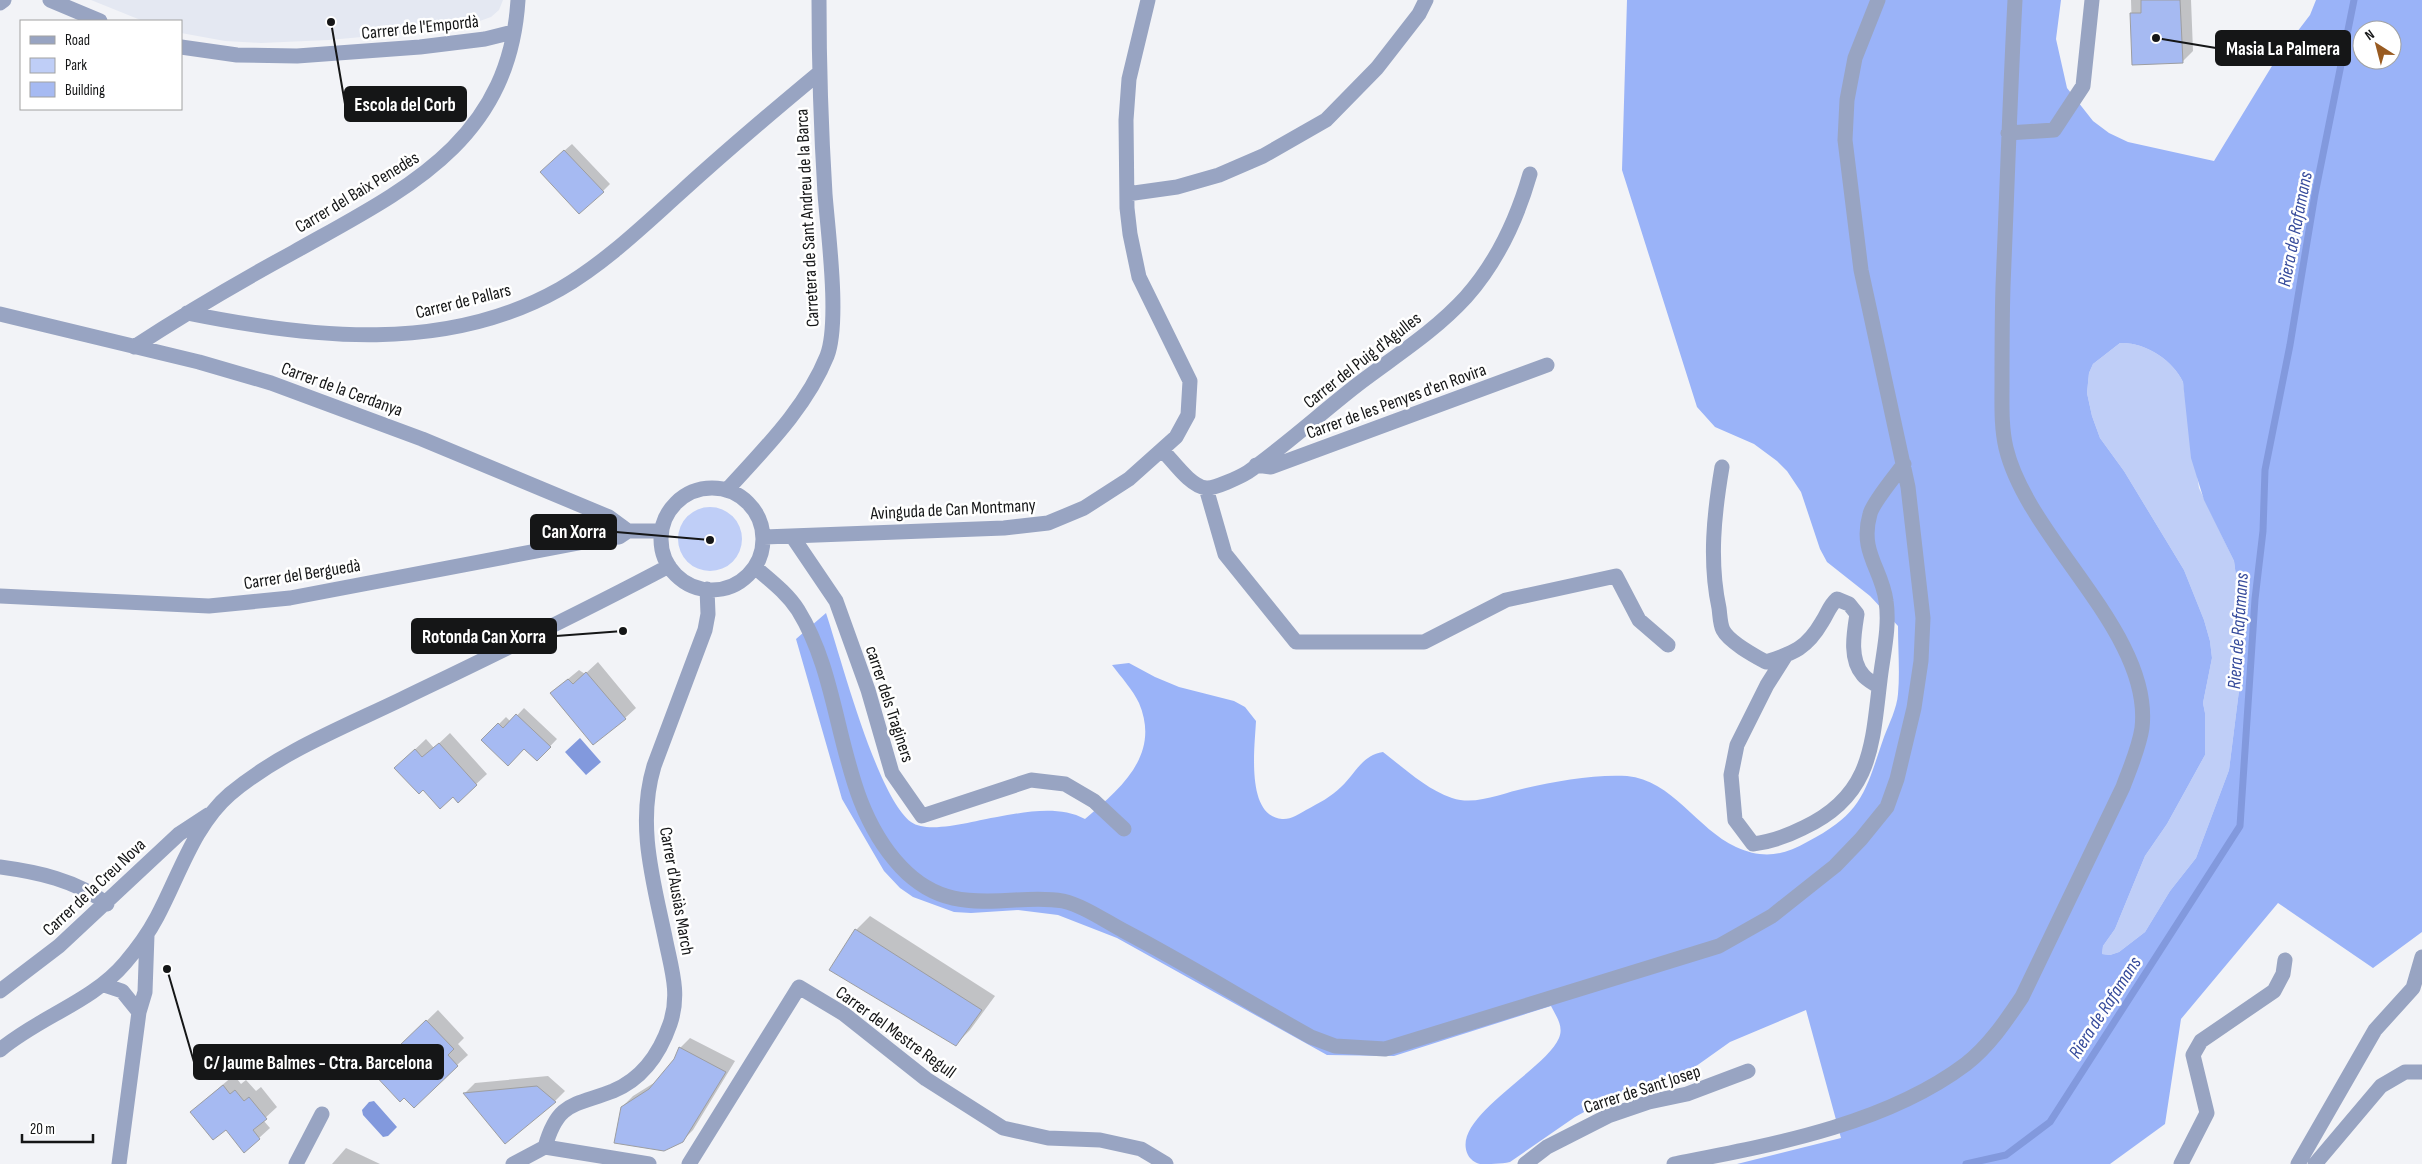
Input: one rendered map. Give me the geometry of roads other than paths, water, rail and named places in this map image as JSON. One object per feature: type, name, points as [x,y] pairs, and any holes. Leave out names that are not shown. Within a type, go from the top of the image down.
[{"type":"street","points":[[0,3],[4,0]]},
{"type":"street","points":[[50,0],[98,20]]},
{"type":"street","name":"Carrer del Baix Penedès","points":[[134,347],[187,313],[361,214],[433,168],[458,146],[490,102],[502,76],[514,32],[518,0]]},
{"type":"street","name":"Carretera de Sant Andreu de la Barca","points":[[727,490],[768,446],[799,406],[828,354],[832,337],[832,302],[818,73],[819,0]]},
{"type":"street","name":"Avinguda de Can Montmany","points":[[764,537],[1004,528],[1048,522],[1066,516],[1091,503],[1130,479],[1163,452],[1176,437],[1188,415],[1190,381],[1139,277],[1129,228],[1126,120],[1129,79],[1148,0]]},
{"type":"street","points":[[1127,194],[1177,187],[1219,175],[1263,156],[1326,120],[1377,68],[1419,14],[1426,0]]},
{"type":"street","points":[[756,568],[787,595],[798,610],[819,653],[856,792],[881,841],[901,868],[924,886],[943,897],[986,902],[1035,899],[1063,901],[1146,942],[1311,1037],[1335,1046],[1384,1049],[1719,946],[1772,916],[1835,866],[1862,839],[1887,807],[1897,779],[1912,716],[1921,661],[1923,618],[1908,487],[1861,270],[1845,140],[1847,100],[1855,58],[1878,0]]},
{"type":"street","points":[[1674,1164],[1768,1145],[1828,1129],[1895,1104],[1933,1086],[1966,1063],[2005,1022],[2022,997],[2122,787],[2136,752],[2142,729],[2142,710],[2141,692],[2135,673],[2110,625],[2034,510],[2017,478],[2006,448],[2002,410],[2002,317],[2008,133],[2015,0]]},
{"type":"street","points":[[2008,133],[2054,130],[2082,86],[2092,0]]},
{"type":"street","name":"Carrer de l'Empordà","points":[[182,47],[237,55],[296,56],[410,48],[485,39],[514,32]]},
{"type":"street","name":"Carrer de Pallars","points":[[187,313],[295,332],[353,336],[425,333],[503,314],[559,289],[602,261],[818,73]]},
{"type":"street","name":"Carrer del Puig d'Agulles","points":[[1206,488],[1238,477],[1256,465],[1357,385],[1431,331],[1467,296],[1503,246],[1519,212],[1530,174]]},
{"type":"street","name":"Carrer de la Cerdanya","points":[[0,314],[199,362],[271,383],[422,439],[609,517],[628,531]]},
{"type":"street","name":"Carrer de les Penyes d'en Rovira","points":[[1256,465],[1271,467],[1547,365]]},
{"type":"street","points":[[1163,452],[1193,482],[1206,488],[1226,554],[1296,642],[1424,642],[1506,600],[1616,576],[1639,620],[1668,645]]},
{"type":"street","points":[[1786,655],[1767,686],[1737,745],[1731,775],[1735,820],[1754,844],[1770,842],[1818,821],[1846,798],[1861,778],[1868,759],[1886,630],[1886,600],[1867,544],[1870,512],[1904,464]]},
{"type":"street","points":[[1722,467],[1716,500],[1713,549],[1715,584],[1723,632],[1744,650],[1766,662],[1786,655],[1807,644],[1823,621],[1829,605],[1837,599],[1849,604],[1856,614],[1855,659],[1863,675],[1879,687]]},
{"type":"street","points":[[714,487],[727,490],[740,496],[752,508],[764,537],[763,553],[756,568],[735,586],[722,590],[693,586],[669,566],[661,549],[659,532],[662,519],[672,505],[683,496],[699,489],[714,487]]},
{"type":"street","points":[[605,538],[609,517]]},
{"type":"street","points":[[628,531],[659,532]]},
{"type":"street","name":"Carrer del Berguedà","points":[[0,596],[209,606],[290,598],[605,538],[620,537],[628,531]]},
{"type":"street","name":"carrer dels Traginers","points":[[792,536],[836,602],[868,690],[892,773],[922,816],[1031,780],[1065,784],[1094,800],[1124,829]]},
{"type":"street","points":[[0,1050],[104,984],[124,965],[147,935],[194,841],[213,812],[229,794],[256,774],[286,756],[605,601],[669,566]]},
{"type":"street","name":"Carrer d'Ausiàs March","points":[[545,1147],[551,1128],[568,1108],[583,1100],[614,1091],[643,1071],[654,1059],[670,1024],[675,1005],[675,979],[653,879],[645,810],[654,766],[705,630],[708,614],[707,589]]},
{"type":"street","name":"Carrer de la Creu Nova","points":[[0,991],[59,946],[107,904],[179,834],[213,812]]},
{"type":"street","points":[[0,867],[26,870],[57,879],[92,892],[107,904]]},
{"type":"street","points":[[119,1164],[140,1012],[146,992],[147,935]]},
{"type":"street","points":[[2298,1164],[2375,1030],[2413,988],[2422,957]]},
{"type":"street","points":[[2181,1164],[2207,1113],[2194,1055],[2202,1041],[2274,991],[2283,974],[2285,960]]},
{"type":"street","points":[[104,984],[122,991],[140,1012]]},
{"type":"street","name":"Carrer del Mestre Regull","points":[[689,1164],[799,987],[844,1014],[926,1079],[1003,1128],[1048,1138],[1100,1140],[1141,1149],[1166,1164]]},
{"type":"street","points":[[2315,1164],[2381,1086],[2422,1060]]},
{"type":"street","name":"Carrer de Sant Josep","points":[[1525,1164],[1547,1147],[1608,1116],[1650,1102],[1687,1094],[1748,1071]]},
{"type":"street","points":[[2405,1072],[2422,1072]]},
{"type":"street","points":[[296,1164],[322,1114]]},
{"type":"street","points":[[513,1164],[545,1147],[649,1164]]},
{"type":"waterway","name":"Riera de Rafamans","points":[[1966,1164],[2006,1155],[2050,1122],[2240,826],[2255,599],[2263,531],[2265,470],[2290,345],[2315,194],[2354,0]]},
{"type":"place","name":"Escola del Corb","points":[[331,22]]},
{"type":"place","name":"Masia La Palmera","points":[[2156,38]]},
{"type":"place","name":"Can Xorra","points":[[710,540]]},
{"type":"place","name":"Rotonda Can Xorra","points":[[623,631]]},
{"type":"place","name":"C/ Jaume Balmes - Ctra. Barcelona","points":[[167,969]]}]
